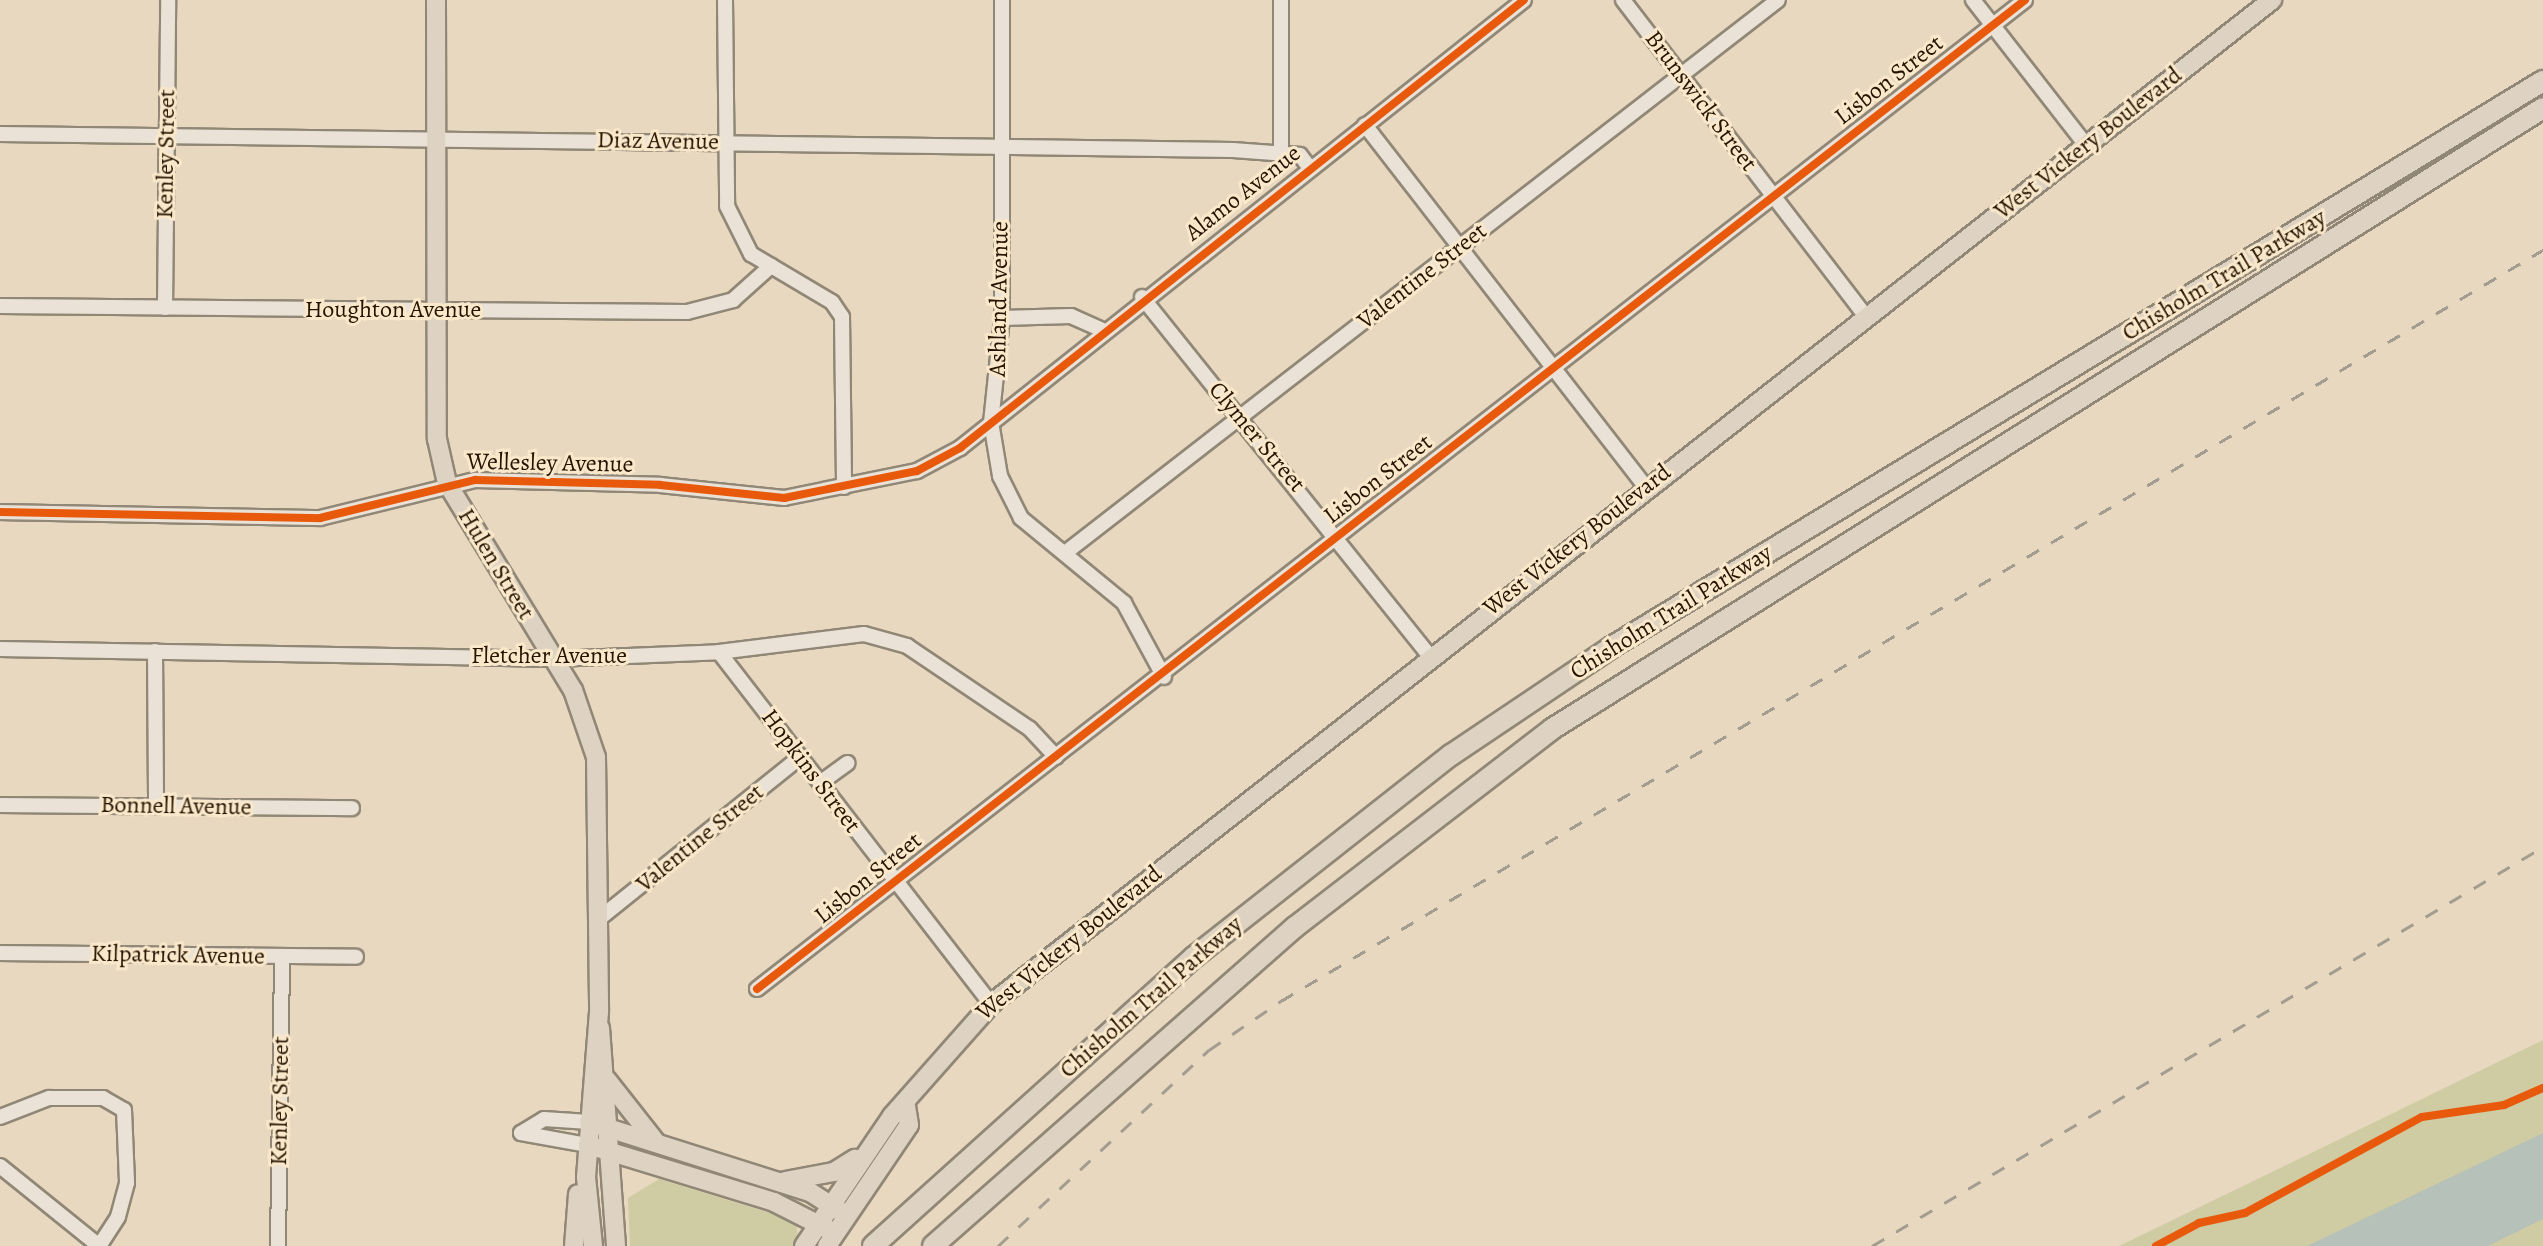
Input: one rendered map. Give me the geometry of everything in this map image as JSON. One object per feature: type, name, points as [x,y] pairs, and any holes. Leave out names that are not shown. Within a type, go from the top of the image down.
[{"type":"highway","name":"Chisholm Trail Parkway","points":[[873,1246],[1138,1007],[1259,903],[1451,755],[1610,648],[2543,81]]},
{"type":"highway","name":"Chisholm Trail Parkway","points":[[933,1246],[1270,948],[1594,699],[2543,108]]},
{"type":"main road","name":"Hulen Street","points":[[436,0],[433,393],[447,483],[555,659],[596,757],[599,1021]]},
{"type":"main road","name":"West Vickery Boulevard","points":[[804,1246],[864,1154],[991,1004],[1429,655],[2272,0]]},
{"type":"main road","points":[[597,1124],[606,1079],[599,1021]]},
{"type":"main road","points":[[593,1246],[599,1021]]},
{"type":"main road","points":[[606,1079],[627,1114],[663,1149]]},
{"type":"main road","name":"West Vickery Boulevard","points":[[831,1240],[909,1125],[906,1107]]},
{"type":"main road","points":[[597,1124],[663,1149],[774,1182],[823,1213],[831,1240]]},
{"type":"main road","points":[[597,1146],[823,1213],[846,1215]]},
{"type":"main road","points":[[574,1246],[597,1146]]},
{"type":"main road","points":[[597,1146],[616,1246]]},
{"type":"main road","points":[[774,1182],[834,1172],[864,1154]]},
{"type":"street","name":"Kenley Street","points":[[165,308],[168,0]]},
{"type":"street","points":[[725,0],[725,142],[730,220],[743,246],[832,302],[842,317],[844,487]]},
{"type":"street","name":"Ashland Avenue","points":[[1002,0],[1002,318],[991,422],[1011,501],[1139,621],[1164,677]]},
{"type":"street","points":[[1281,0],[1281,153]]},
{"type":"street","name":"Alamo Avenue","points":[[991,422],[1142,297],[1524,0]]},
{"type":"street","name":"Brunswick Street","points":[[1623,0],[1866,317]]},
{"type":"street","name":"Valentine Street","points":[[1065,553],[1778,0]]},
{"type":"street","points":[[1973,0],[2085,144]]},
{"type":"street","name":"Lisbon Street","points":[[757,989],[894,880],[1164,677],[1339,535],[2025,0]]},
{"type":"street","points":[[1365,125],[1646,487]]},
{"type":"street","name":"Diaz Avenue","points":[[0,134],[1001,146],[1281,153],[1300,155],[1309,167]]},
{"type":"street","name":"Houghton Avenue","points":[[0,306],[687,312],[733,300],[771,266]]},
{"type":"street","name":"Clymer Street","points":[[1142,297],[1339,535],[1429,655]]},
{"type":"street","points":[[1002,318],[1071,316],[1104,331]]},
{"type":"street","name":"Wellesley Avenue","points":[[0,512],[320,518],[447,483],[647,484],[784,498],[917,471],[991,422]]},
{"type":"street","name":"Fletcher Avenue","points":[[0,649],[555,659],[719,652],[842,635],[887,637],[1005,711],[1056,757]]},
{"type":"street","points":[[155,651],[156,806]]},
{"type":"street","name":"Hopkins Street","points":[[719,652],[991,1004]]},
{"type":"street","name":"Valentine Street","points":[[600,918],[800,757]]},
{"type":"street","points":[[820,783],[848,763]]},
{"type":"street","name":"Bonnell Avenue","points":[[0,805],[352,808]]},
{"type":"street","name":"Kilpatrick Avenue","points":[[0,953],[356,957]]},
{"type":"street","name":"Kenley Street","points":[[278,1246],[282,956]]},
{"type":"street","points":[[0,1117],[49,1098],[103,1098],[124,1110],[127,1183],[118,1217],[99,1246],[0,1166]]},
{"type":"street","points":[[597,1124],[544,1119],[521,1133],[597,1146]]},
{"type":"shaded area","points":[[2543,1040],[2543,1246],[2119,1246],[2301,1158]]},
{"type":"shaded area","points":[[2543,1133],[2543,1219],[2488,1246],[2307,1246]]},
{"type":"shaded area","points":[[659,1179],[796,1221],[799,1246],[630,1246],[628,1198]]},
{"type":"railway","points":[[998,1246],[1209,1050],[1281,1001],[2543,250]]},
{"type":"railway","points":[[1872,1246],[2543,847]]},
{"type":"cycle path","points":[[0,512],[320,518],[475,480],[660,485],[784,498],[917,471],[960,448],[1524,0]]},
{"type":"cycle path","points":[[757,989],[2025,0]]},
{"type":"cycle path","points":[[2156,1246],[2199,1223],[2245,1213],[2422,1117],[2504,1105],[2543,1088]]}]
